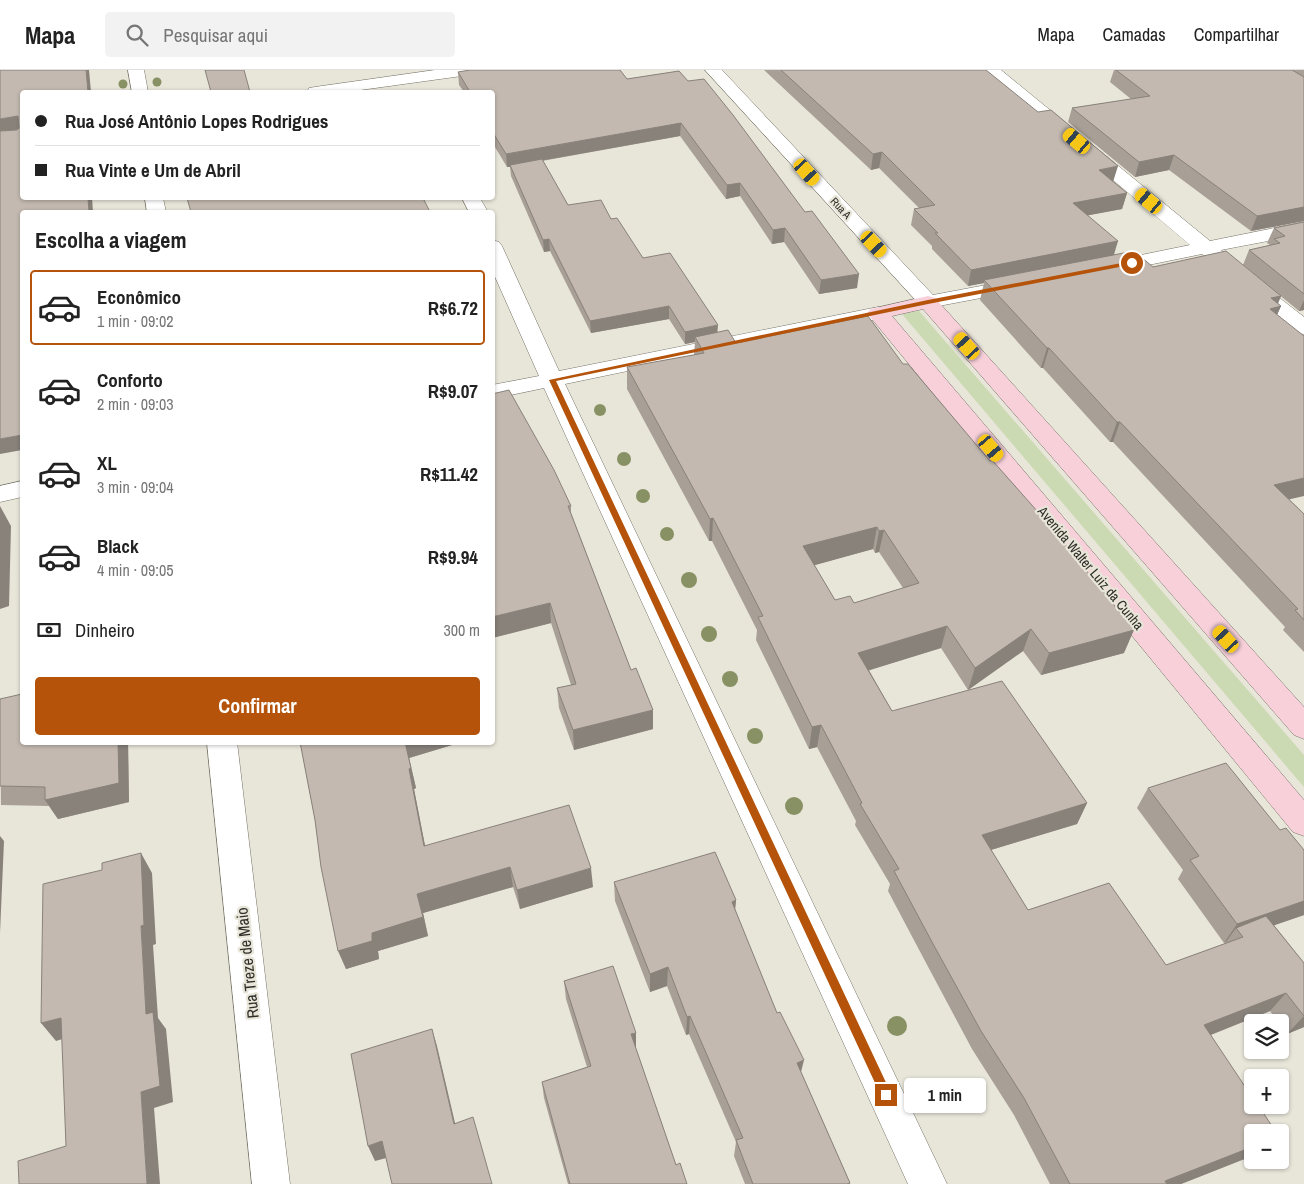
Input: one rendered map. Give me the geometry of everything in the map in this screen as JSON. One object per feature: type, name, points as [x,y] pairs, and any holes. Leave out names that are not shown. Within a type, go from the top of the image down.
[{"type":"street","points":[[136,70],[140,90]]},
{"type":"street","points":[[332,90],[419,80],[468,70]]},
{"type":"street","name":"Rua A","points":[[713,70],[928,302]]},
{"type":"street","points":[[991,70],[1304,328]]},
{"type":"street","points":[[1092,271],[1304,228]]},
{"type":"street","points":[[495,253],[552,380],[928,1184]]},
{"type":"street","points":[[495,391],[1034,282]]},
{"type":"street","points":[[928,302],[1304,727]]},
{"type":"street","name":"Avenida Walter Luiz da Cunha","points":[[878,313],[1304,823]]},
{"type":"street","points":[[0,494],[20,489]]},
{"type":"street","name":"Rua Treze de Maio","points":[[222,745],[271,1184]]},
{"type":"green space","points":[[919,311],[1304,755],[1304,787],[902,314]]},
{"type":"building","points":[[0,70],[86,70],[88,90],[20,90],[20,200],[88,200],[89,210],[20,210],[20,435],[0,439],[0,131],[17,130],[19,128],[18,116],[0,119]]},
{"type":"building","points":[[205,70],[244,70],[249,90],[210,90]]},
{"type":"building","points":[[470,70],[620,70],[627,79],[679,71],[688,81],[704,79],[805,212],[812,211],[859,274],[821,280],[785,228],[773,230],[740,183],[727,185],[681,123],[506,154],[495,136],[495,90],[469,90],[458,72]]},
{"type":"building","points":[[781,70],[986,70],[1038,112],[1051,110],[1118,166],[1099,170],[1127,193],[1073,203],[1118,241],[971,270],[914,209],[935,205],[882,152],[873,154]]},
{"type":"building","points":[[1116,70],[1292,70],[1304,77],[1304,207],[1257,216],[1174,155],[1139,162],[1072,108],[1150,96]]},
{"type":"building","points":[[542,159],[568,205],[601,200],[611,219],[617,218],[643,258],[670,253],[718,325],[685,332],[669,306],[590,321],[549,239],[543,240],[510,165]]},
{"type":"building","points":[[188,200],[424,200],[429,210],[190,210]]},
{"type":"building","points":[[1304,222],[1304,294],[1249,250],[1280,243],[1274,239],[1285,236],[1274,228]]},
{"type":"building","points":[[1134,251],[1153,267],[1226,251],[1281,296],[1271,298],[1281,306],[1270,309],[1304,336],[1304,478],[1274,485],[1304,514],[1304,620],[1295,610],[1298,609],[1120,422],[1117,422],[984,280]]},
{"type":"building","points":[[868,316],[903,364],[908,364],[990,461],[992,460],[1053,529],[1134,630],[1049,653],[1031,629],[975,668],[947,626],[858,653],[892,711],[1002,681],[1087,803],[982,835],[1028,910],[1109,883],[1166,965],[1243,937],[1236,928],[1266,916],[1304,963],[1304,1016],[1286,993],[1204,1025],[1244,1085],[1244,1114],[1264,1114],[1271,1124],[1244,1124],[1244,1150],[1165,1181],[1167,1184],[1070,1184],[1024,1098],[981,1031],[932,942],[894,871],[899,869],[860,804],[862,803],[821,725],[812,727],[758,617],[763,616],[713,518],[710,519],[627,367],[704,353],[695,337],[728,330],[736,343]],"holes":[[[877,527],[879,531],[884,530],[919,583],[854,603],[850,596],[835,600],[803,546]]]},
{"type":"building","points":[[509,390],[554,470],[571,506],[568,506],[631,670],[636,668],[653,710],[573,730],[557,688],[576,684],[550,603],[495,616],[495,393]]},
{"type":"building","points":[[20,694],[20,745],[118,745],[119,783],[45,800],[45,787],[0,786],[0,699]]},
{"type":"building","points":[[301,745],[406,745],[424,846],[569,805],[591,868],[517,890],[510,867],[417,894],[423,917],[372,933],[372,941],[338,951],[321,867],[315,820]]},
{"type":"building","points":[[1226,763],[1280,830],[1286,828],[1304,850],[1304,901],[1237,924],[1190,860],[1199,856],[1148,788]]},
{"type":"building","points":[[715,852],[736,900],[732,902],[777,1013],[780,1012],[804,1060],[797,1063],[850,1183],[753,1184],[736,1140],[743,1138],[690,1016],[687,1017],[668,967],[650,974],[614,882]]},
{"type":"building","points":[[141,853],[144,925],[141,926],[146,1014],[153,1012],[160,1086],[141,1092],[147,1184],[19,1184],[18,1161],[66,1146],[61,1018],[41,1023],[43,884],[102,870],[102,863]]},
{"type":"building","points":[[613,966],[636,1033],[631,1034],[676,1165],[680,1163],[687,1184],[570,1184],[542,1082],[591,1066],[564,981]]},
{"type":"building","points":[[432,1029],[454,1124],[473,1117],[492,1184],[392,1184],[382,1141],[368,1146],[351,1054]]},
{"type":"route","points":[[886,1095],[552,380],[928,302],[1132,263]]}]
